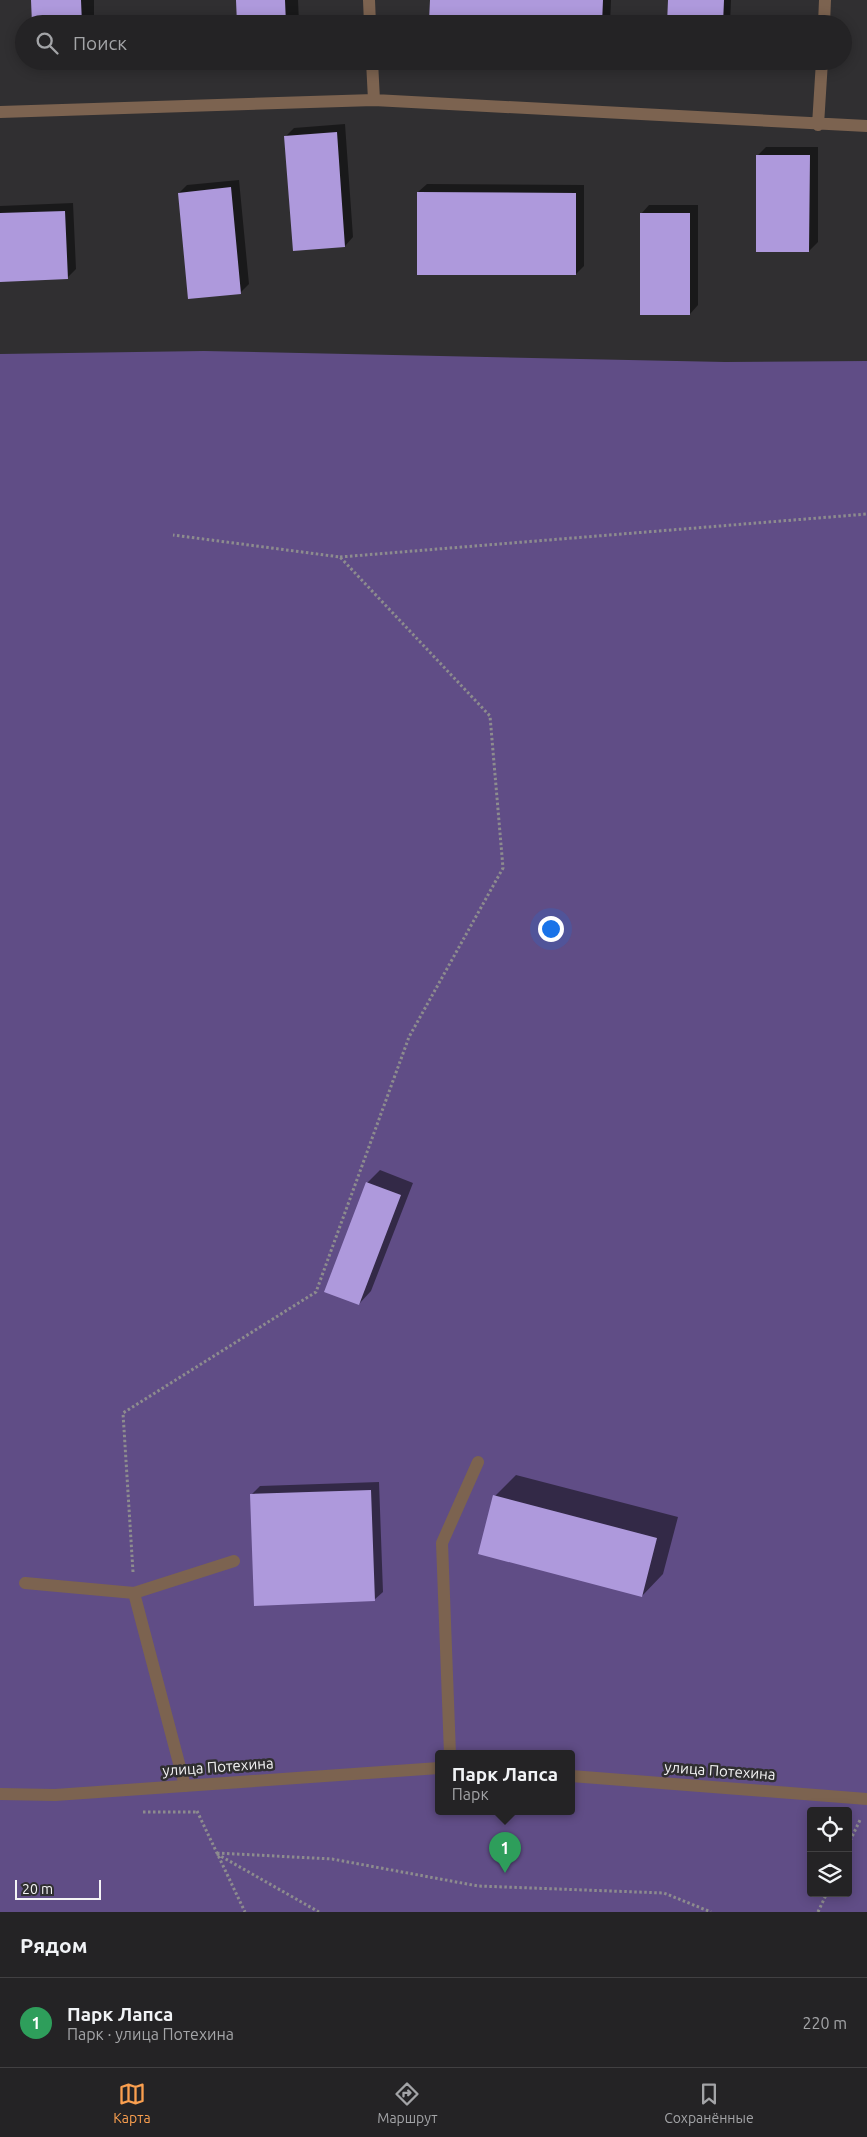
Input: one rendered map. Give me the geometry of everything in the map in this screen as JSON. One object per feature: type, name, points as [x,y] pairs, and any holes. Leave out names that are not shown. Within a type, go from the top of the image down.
[{"type":"street","points":[[369,0],[370,15]]},
{"type":"street","points":[[824,15],[825,0]]},
{"type":"street","points":[[372,70],[374,100]]},
{"type":"street","points":[[818,125],[821,70]]},
{"type":"street","points":[[0,112],[374,100],[818,125],[867,126]]},
{"type":"street","points":[[450,1750],[442,1543],[478,1462]]},
{"type":"street","points":[[26,1583],[134,1593],[234,1561]]},
{"type":"street","points":[[134,1593],[185,1786]]},
{"type":"street","name":"улица Потехина","points":[[0,1794],[55,1795],[435,1768]]},
{"type":"street","name":"улица Потехина","points":[[575,1776],[867,1798]]},
{"type":"path","points":[[173,535],[340,557],[867,514]]},
{"type":"path","points":[[134,1593],[123,1413],[316,1292],[409,1037],[503,868],[490,716],[340,557]]},
{"type":"path","points":[[185,1786],[245,1912]]},
{"type":"path","points":[[852,1836],[863,1812]]},
{"type":"path","points":[[217,1853],[319,1912]]},
{"type":"path","points":[[217,1853],[332,1859],[478,1886],[664,1893],[711,1912]]},
{"type":"path","points":[[818,1912],[825,1897]]},
{"type":"shaded area","points":[[204,351],[725,362],[867,361],[867,1912],[0,1912],[0,354]]},
{"type":"building","points":[[31,0],[81,0],[82,15],[32,15]]},
{"type":"building","points":[[236,0],[285,0],[286,15],[237,15]]},
{"type":"building","points":[[430,0],[603,0],[602,15],[429,15]]},
{"type":"building","points":[[668,0],[724,0],[723,15],[667,15]]},
{"type":"building","points":[[337,132],[345,247],[293,251],[284,136]]},
{"type":"building","points":[[756,155],[810,155],[809,252],[756,252]]},
{"type":"building","points":[[231,187],[241,294],[188,299],[178,193]]},
{"type":"building","points":[[417,192],[576,193],[576,275],[417,275]]},
{"type":"building","points":[[65,211],[68,279],[0,282],[0,213]]},
{"type":"building","points":[[640,213],[690,213],[690,315],[640,315]]},
{"type":"building","points":[[366,1182],[401,1195],[359,1305],[324,1292]]},
{"type":"building","points":[[371,1490],[375,1601],[254,1606],[250,1494]]},
{"type":"building","points":[[493,1495],[657,1538],[642,1597],[478,1554]]},
{"type":"place","name":"Парк Лапса","points":[[505,1873]]}]
